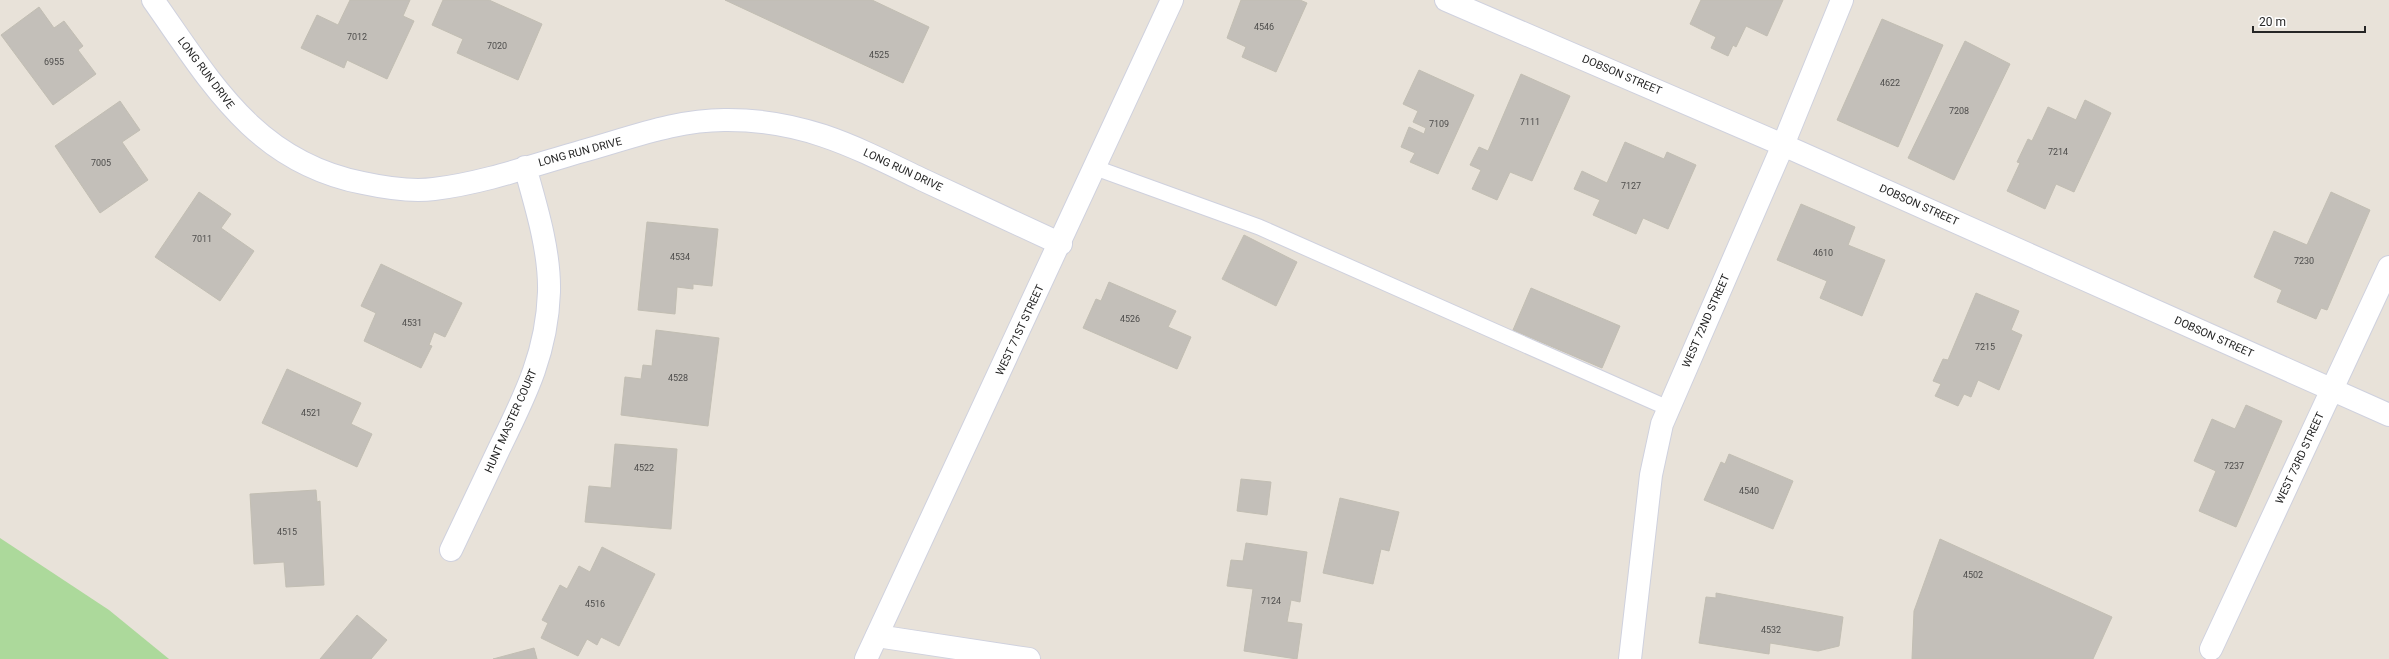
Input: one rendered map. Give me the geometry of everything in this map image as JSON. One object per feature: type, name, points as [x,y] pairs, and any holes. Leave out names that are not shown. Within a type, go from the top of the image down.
[{"type":"street","name":"LONG RUN DRIVE","points":[[153,0],[220,95],[232,109],[258,133],[280,149],[316,169],[348,180],[382,187],[417,190],[467,184],[689,123],[725,120],[761,121],[796,127],[847,144],[1061,244]]},
{"type":"street","name":"WEST 71ST STREET","points":[[866,659],[1061,244],[1172,0]]},
{"type":"street","name":"DOBSON STREET","points":[[1446,0],[1783,145],[2389,415]]},
{"type":"street","name":"WEST 72ND STREET","points":[[1630,659],[1651,475],[1658,441],[1670,409],[1674,392],[1783,145],[1842,0]]},
{"type":"street","name":"HUNT MASTER COURT","points":[[451,550],[532,380],[542,346],[549,293],[549,274],[544,239],[525,167]]},
{"type":"street","name":"WEST 73RD STREET","points":[[2208,654],[2389,267]]},
{"type":"street","points":[[876,636],[1029,659]]},
{"type":"lane","points":[[1096,168],[1259,227],[1670,409]]},
{"type":"green space","points":[[0,538],[109,610],[169,659],[0,659]]},
{"type":"building","points":[[350,0],[410,0],[403,16],[414,21],[387,79],[347,60],[344,68],[301,48],[317,15],[338,25]]},
{"type":"building","points":[[443,0],[489,0],[542,24],[518,80],[457,53],[463,39],[432,25]]},
{"type":"building","points":[[725,0],[872,0],[929,27],[903,83]]},
{"type":"building","points":[[1241,0],[1300,0],[1307,3],[1276,72],[1242,57],[1246,47],[1227,38]]},
{"type":"building","points":[[1701,0],[1783,0],[1767,36],[1746,26],[1736,47],[1733,45],[1728,56],[1711,48],[1716,37],[1690,24]]},
{"type":"building","points":[[39,7],[54,28],[64,21],[83,46],[78,50],[96,74],[53,105],[1,35]]},
{"type":"building","points":[[1882,19],[1943,45],[1898,147],[1837,120]]},
{"type":"building","points":[[1965,41],[2010,64],[1954,180],[1908,158]]},
{"type":"building","points":[[1419,70],[1474,95],[1438,174],[1410,162],[1415,153],[1401,147],[1409,127],[1424,134],[1426,128],[1413,122],[1418,111],[1403,104]]},
{"type":"building","points":[[1521,74],[1570,96],[1532,181],[1510,172],[1497,200],[1472,189],[1481,170],[1470,165],[1479,147],[1488,151]]},
{"type":"building","points":[[2085,100],[2111,113],[2074,192],[2056,184],[2045,209],[2007,191],[2020,163],[2017,162],[2028,139],[2032,141],[2048,107],[2076,120]]},
{"type":"building","points":[[120,101],[140,130],[122,142],[148,180],[100,213],[55,146]]},
{"type":"building","points":[[1625,142],[1664,159],[1667,152],[1696,165],[1668,229],[1643,218],[1636,234],[1593,215],[1600,200],[1574,189],[1582,171],[1607,183]]},
{"type":"building","points":[[199,192],[231,214],[221,228],[254,251],[220,301],[155,257]]},
{"type":"building","points":[[2331,192],[2370,210],[2327,310],[2321,308],[2316,319],[2277,302],[2282,290],[2254,277],[2274,231],[2307,245]]},
{"type":"building","points":[[1801,204],[1855,227],[1848,245],[1885,260],[1862,316],[1820,298],[1827,281],[1777,260]]},
{"type":"building","points":[[647,222],[718,229],[712,286],[693,284],[693,289],[677,287],[675,314],[638,310]]},
{"type":"building","points":[[1244,235],[1297,262],[1276,306],[1222,279]]},
{"type":"building","points":[[381,264],[462,303],[445,337],[434,332],[429,345],[432,346],[421,368],[364,341],[376,313],[361,306]]},
{"type":"building","points":[[1109,282],[1176,311],[1168,327],[1191,337],[1177,369],[1083,328],[1096,299],[1101,301]]},
{"type":"building","points":[[1531,288],[1620,326],[1602,368],[1513,330]]},
{"type":"building","points":[[1976,293],[2019,311],[2011,330],[2022,335],[1999,390],[1978,380],[1971,397],[1964,394],[1958,406],[1935,396],[1941,384],[1933,381],[1943,359],[1948,360]]},
{"type":"building","points":[[656,330],[719,338],[708,426],[621,415],[625,377],[641,379],[643,365],[652,366]]},
{"type":"building","points":[[287,369],[361,403],[351,424],[372,434],[357,467],[262,423]]},
{"type":"building","points":[[2246,405],[2282,421],[2236,527],[2199,511],[2216,471],[2194,461],[2212,419],[2235,429]]},
{"type":"building","points":[[615,444],[677,449],[671,529],[585,522],[589,486],[611,488]]},
{"type":"building","points":[[1729,454],[1793,481],[1773,529],[1704,500],[1721,462],[1725,464]]},
{"type":"building","points":[[1241,479],[1271,482],[1267,515],[1237,511]]},
{"type":"building","points":[[316,490],[317,502],[320,501],[324,585],[286,587],[284,562],[254,564],[250,494]]},
{"type":"building","points":[[1340,498],[1399,512],[1389,551],[1381,549],[1373,584],[1323,573]]},
{"type":"building","points":[[1940,539],[2112,617],[2093,659],[1912,659],[1914,611]]},
{"type":"building","points":[[1246,543],[1307,552],[1300,602],[1291,600],[1287,622],[1302,624],[1297,659],[1244,651],[1253,589],[1227,586],[1231,560],[1243,561]]},
{"type":"building","points":[[602,547],[655,574],[619,646],[601,637],[597,645],[587,639],[578,656],[541,638],[548,623],[542,620],[560,585],[567,589],[579,566],[590,572]]},
{"type":"building","points":[[1716,593],[1843,617],[1839,646],[1818,651],[1770,643],[1769,654],[1699,643],[1706,597],[1716,598]]},
{"type":"building","points":[[357,615],[387,640],[371,659],[320,659]]},
{"type":"building","points":[[534,648],[537,659],[493,659]]}]
